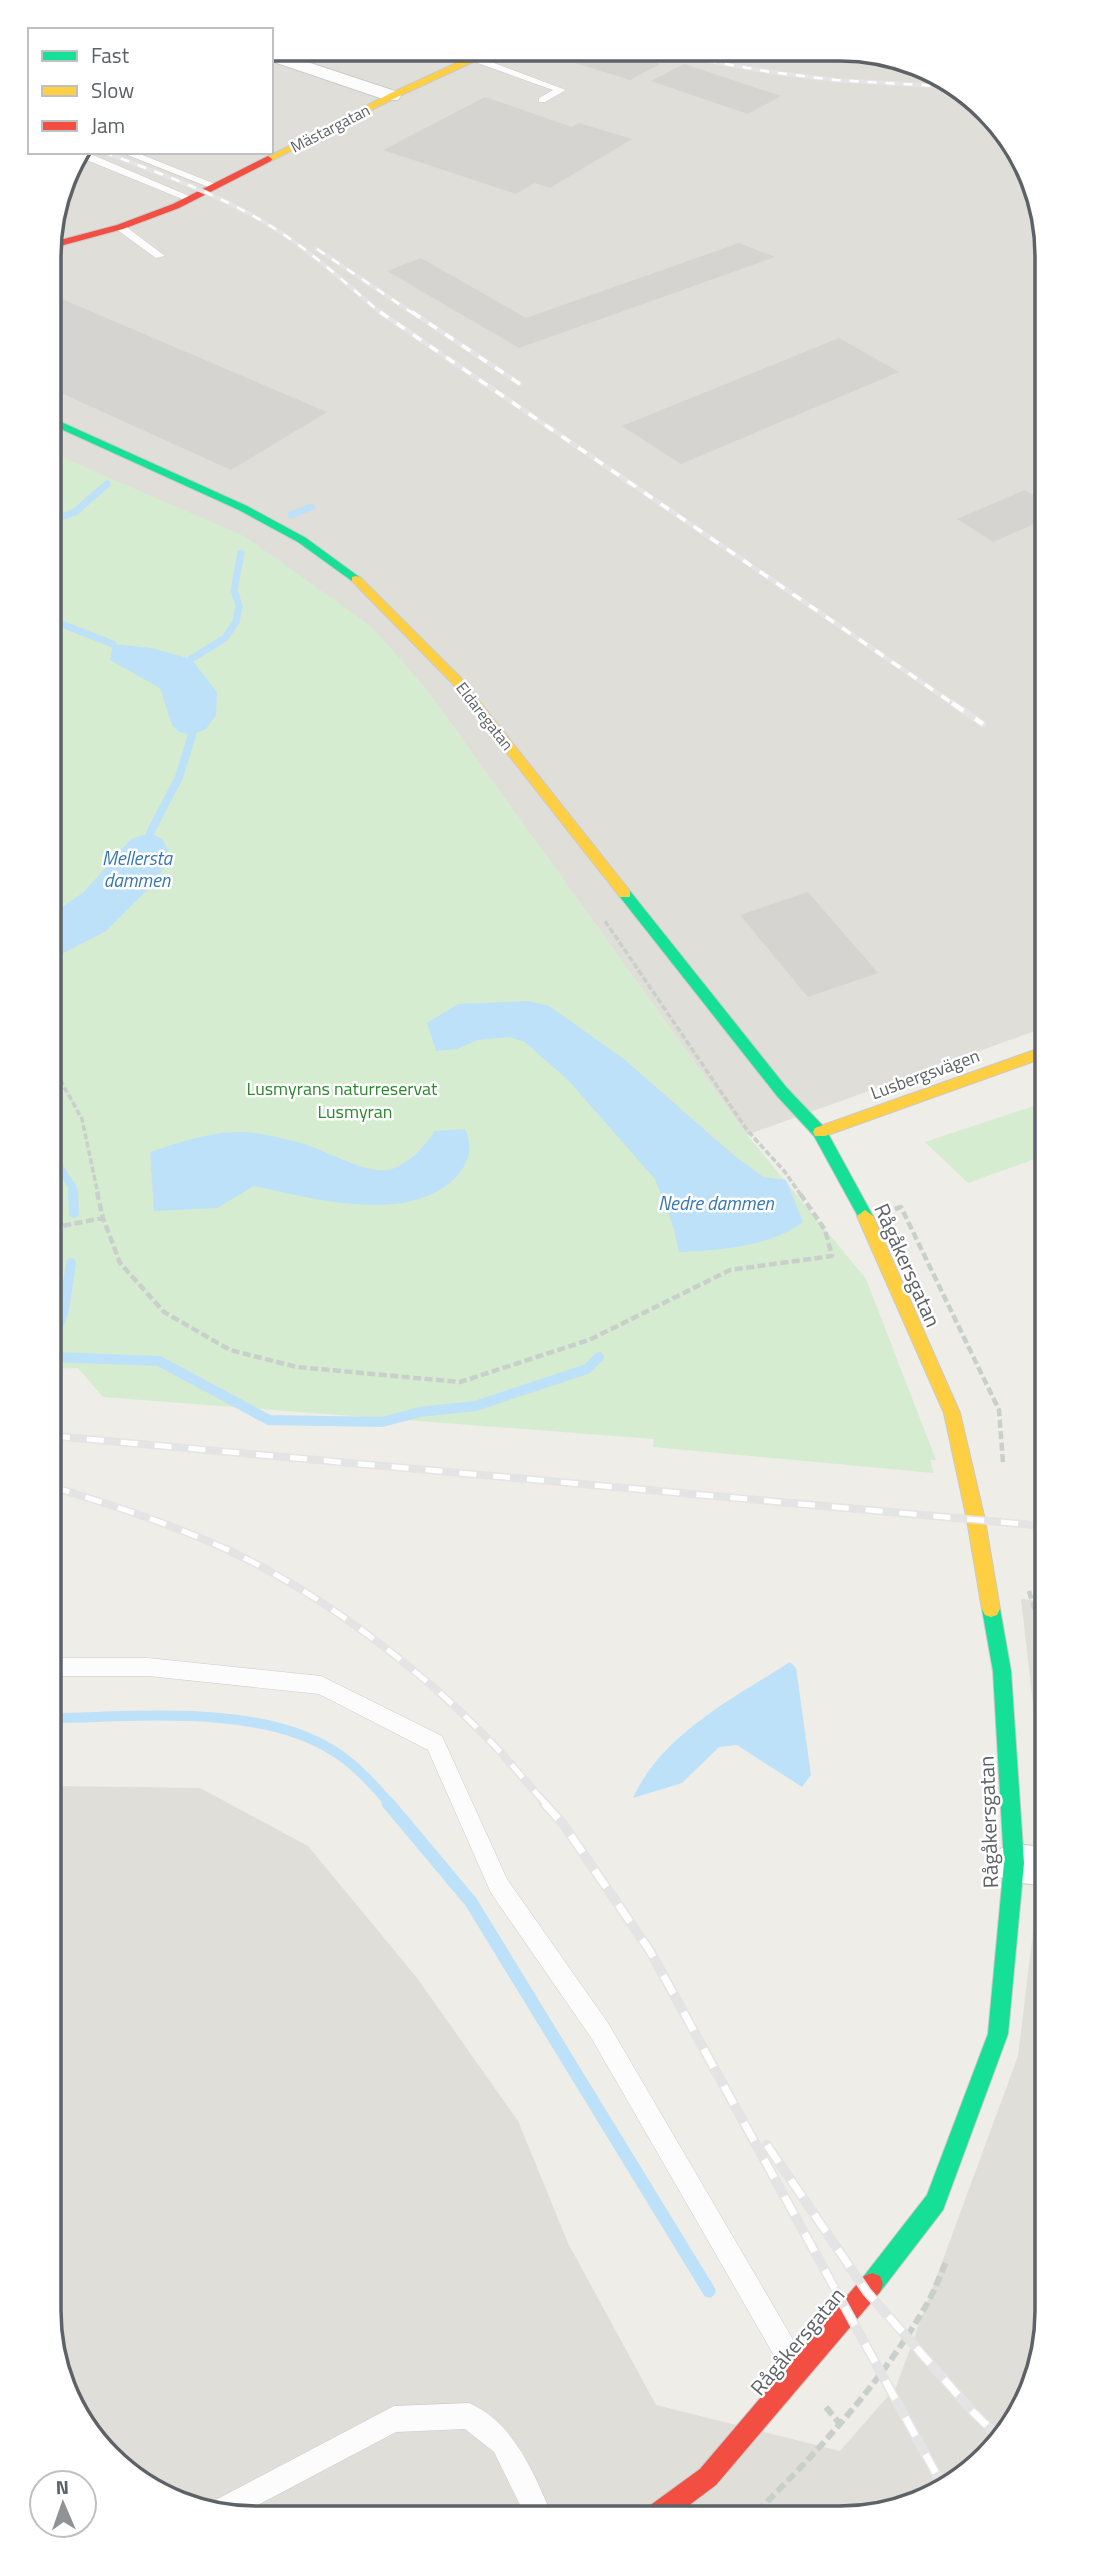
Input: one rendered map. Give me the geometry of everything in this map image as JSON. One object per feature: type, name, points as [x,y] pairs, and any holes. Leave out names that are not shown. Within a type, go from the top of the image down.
[{"type":"street","points":[[291,62],[392,96]]},
{"type":"street","name":"Mästargatan","points":[[62,243],[120,227],[191,198],[392,96],[469,62]]},
{"type":"street","name":"Eldaregatan","points":[[62,425],[243,508],[302,540],[360,582],[456,680],[782,1092],[820,1132]]},
{"type":"street","name":"Lusbergsvägen","points":[[820,1132],[1035,1055]]},
{"type":"street","name":"Rågåkersgatan","points":[[668,2506],[708,2477],[848,2315],[936,2202],[998,2034],[1030,1865],[1002,1671],[976,1520],[952,1413],[865,1217],[820,1132]]},
{"type":"lane","points":[[482,62],[561,90],[542,100]]},
{"type":"lane","points":[[130,154],[215,187]]},
{"type":"lane","points":[[89,157],[191,198]]},
{"type":"lane","points":[[101,177],[118,169]]},
{"type":"lane","points":[[120,227],[160,256]]},
{"type":"lane","points":[[61,1667],[148,1667],[321,1685],[435,1743],[499,1886],[600,2031],[799,2373]]},
{"type":"lane","points":[[233,2504],[394,2419],[469,2416],[503,2443],[534,2506]]},
{"type":"path","points":[[62,1082],[82,1119],[103,1218],[120,1262],[164,1312],[230,1350],[297,1367],[460,1382],[589,1340],[730,1270],[832,1256],[825,1230],[812,1210],[785,1172],[747,1130],[601,915]]},
{"type":"path","points":[[893,1196],[901,1207]]},
{"type":"path","points":[[62,1226],[103,1218]]},
{"type":"shaded area","points":[[273,62],[853,62],[878,65],[926,81],[959,101],[978,118],[995,137],[1020,181],[1033,231],[1035,256],[1035,1031],[747,1135],[423,685],[62,461],[63,231],[72,193],[90,154],[273,154]]},
{"type":"shaded area","points":[[1021,1599],[1034,1600],[1034,1715]]},
{"type":"shaded area","points":[[61,1786],[200,1788],[308,1846],[417,1978],[518,2121],[568,2243],[656,2405],[840,2451],[896,2387],[1018,2056],[1034,1923],[1034,2324],[1031,2349],[1020,2386],[995,2430],[978,2449],[948,2473],[915,2491],[865,2504],[840,2506],[231,2504],[193,2495],[148,2473],[118,2449],[101,2430],[76,2386],[63,2336],[61,2311]]},
{"type":"green space","name":"Lusmyran","points":[[62,457],[246,537],[372,627],[423,685],[747,1135],[866,1279],[936,1460],[930,1460],[934,1473],[653,1447],[654,1439],[103,1397],[78,1368],[61,1369]]},
{"type":"green space","points":[[1035,1106],[1035,1159],[968,1183],[925,1142]]},
{"type":"water","points":[[113,644],[151,648],[191,659],[217,692],[216,715],[206,729],[192,735],[179,732],[172,725],[160,688],[110,660]]},
{"type":"water","name":"Mellersta dammen","points":[[150,833],[162,839],[170,854],[158,879],[106,931],[62,954],[62,907],[84,892],[131,839]]},
{"type":"water","name":"Nedre dammen","points":[[529,1001],[549,1006],[624,1059],[731,1153],[763,1177],[786,1180],[803,1222],[775,1237],[744,1246],[679,1252],[674,1229],[655,1179],[568,1080],[525,1042],[510,1037],[478,1040],[457,1049],[436,1051],[427,1023],[458,1004]]},
{"type":"water","points":[[465,1129],[469,1148],[461,1171],[436,1192],[413,1201],[386,1205],[359,1204],[303,1197],[254,1186],[217,1208],[154,1211],[150,1152],[188,1140],[228,1132],[260,1134],[301,1143],[360,1166],[383,1170],[399,1166],[411,1158],[435,1131]]},
{"type":"water","points":[[790,1662],[796,1668],[811,1775],[802,1787],[737,1745],[719,1747],[682,1783],[633,1798],[646,1775],[680,1737],[723,1704]]},
{"type":"building","points":[[570,61],[652,61],[660,64],[630,80]]},
{"type":"building","points":[[684,64],[781,96],[748,114],[651,81]]},
{"type":"building","points":[[485,97],[572,127],[579,123],[632,139],[550,188],[535,183],[516,194],[383,150]]},
{"type":"building","points":[[739,243],[775,257],[519,348],[387,271],[421,258],[526,318]]},
{"type":"building","points":[[62,299],[327,412],[231,470],[62,393]]},
{"type":"building","points":[[839,338],[899,372],[681,464],[622,426]]},
{"type":"building","points":[[1025,490],[1035,496],[1035,524],[993,542],[957,519]]},
{"type":"building","points":[[808,892],[878,973],[808,997],[740,915]]},
{"type":"waterway","points":[[62,517],[75,512],[107,484]]},
{"type":"waterway","points":[[291,515],[311,507]]},
{"type":"waterway","points":[[191,659],[225,638],[236,622],[239,606],[234,590],[241,553]]},
{"type":"waterway","points":[[62,624],[113,644]]},
{"type":"waterway","points":[[150,833],[179,777],[192,735]]},
{"type":"waterway","points":[[62,1171],[73,1192]]},
{"type":"waterway","points":[[73,1192],[74,1213]]},
{"type":"waterway","points":[[61,1317],[71,1263]]},
{"type":"waterway","points":[[61,1357],[159,1361],[269,1420],[382,1422],[420,1412],[475,1406],[587,1369],[599,1357]]},
{"type":"waterway","points":[[61,1718],[197,1716],[269,1725],[302,1735],[332,1750],[356,1768],[390,1804]]},
{"type":"waterway","points":[[388,1803],[471,1902],[709,2291]]},
{"type":"railway","points":[[710,61],[835,80],[935,86]]},
{"type":"railway","points":[[109,154],[197,189],[265,222],[311,254],[382,314]]},
{"type":"railway","points":[[317,249],[414,314]]},
{"type":"railway","points":[[380,312],[955,705]]},
{"type":"railway","points":[[412,312],[520,384]]},
{"type":"railway","points":[[952,703],[983,724]]},
{"type":"railway","points":[[61,1437],[1034,1525]]},
{"type":"railway","points":[[61,1490],[141,1515],[228,1550],[331,1608],[398,1657],[459,1710],[546,1804]]},
{"type":"railway","points":[[544,1803],[563,1824],[650,1951],[939,2478]]},
{"type":"railway","points":[[767,2145],[867,2292],[993,2432]]},
{"type":"traffic: fast","points":[[62,425],[243,508],[302,540],[356,579]]},
{"type":"traffic: fast","points":[[625,894],[782,1092],[820,1132],[865,1216]]},
{"type":"traffic: fast","points":[[872,2284],[935,2202],[998,2034],[1014,1863],[1002,1671],[991,1609]]},
{"type":"traffic: slow","points":[[268,159],[392,96],[467,62]]},
{"type":"traffic: slow","points":[[356,579],[456,680],[625,894]]},
{"type":"traffic: slow","points":[[820,1132],[1035,1055]]},
{"type":"traffic: slow","points":[[865,1216],[952,1413],[976,1520],[991,1609]]},
{"type":"traffic: jam","points":[[62,243],[120,227],[176,206],[268,159]]},
{"type":"traffic: jam","points":[[668,2506],[708,2477],[872,2284]]},
{"type":"park label","name":"Lusmyrans naturreservat","points":[[342,1088]]}]
